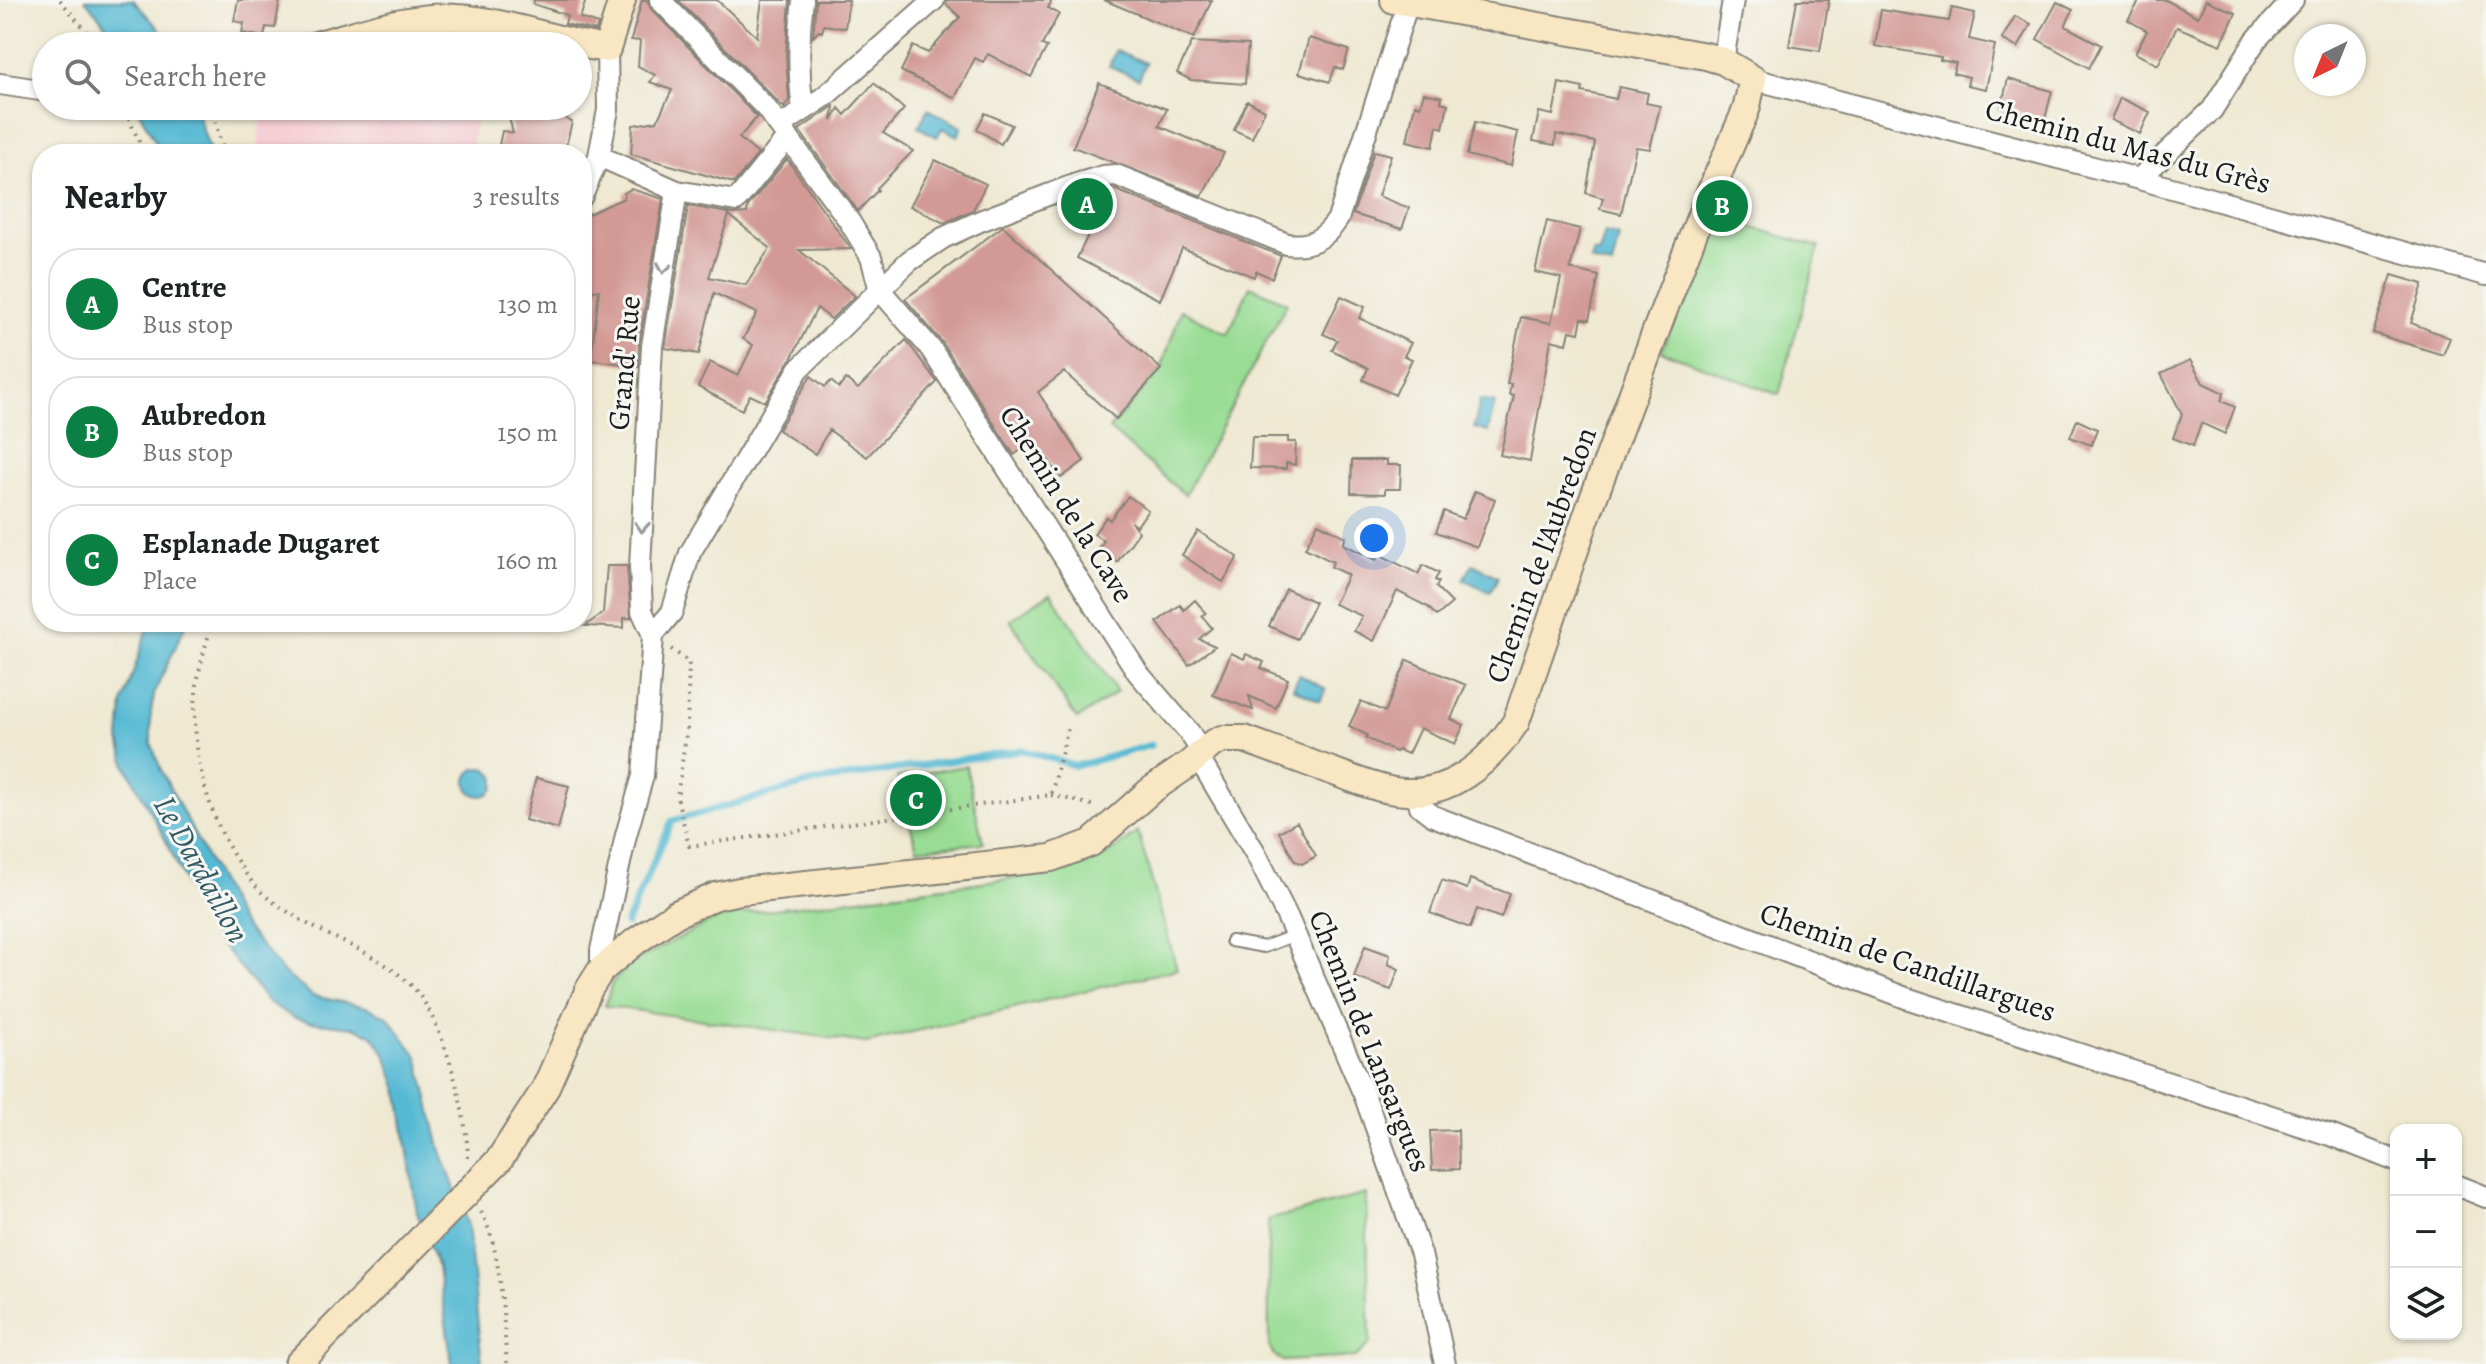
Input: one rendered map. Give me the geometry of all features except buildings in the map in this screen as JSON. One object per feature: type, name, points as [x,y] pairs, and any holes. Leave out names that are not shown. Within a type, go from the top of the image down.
[{"type":"street","points":[[592,172],[599,156],[608,110],[596,48],[622,0]]},
{"type":"street","points":[[660,0],[766,108],[784,131],[848,219],[871,257],[880,290]]},
{"type":"street","points":[[803,0],[800,55],[803,110]]},
{"type":"street","points":[[599,156],[677,191],[736,201],[784,131],[803,110],[824,97],[934,0]]},
{"type":"street","points":[[1723,61],[1733,0]]},
{"type":"street","points":[[2139,179],[2212,110],[2256,40],[2293,0]]},
{"type":"street","points":[[298,1364],[499,1160],[545,1089],[604,961],[626,835],[643,776],[653,635],[672,612],[690,553],[799,369],[909,261],[943,238],[980,221],[1076,184],[1116,175],[1287,244],[1302,246],[1316,241],[1330,232],[1338,219],[1401,1],[1723,61],[1753,79]]},
{"type":"street","points":[[407,32],[454,17],[530,32]]},
{"type":"street","points":[[592,47],[596,48]]},
{"type":"street","name":"Chemin du Mas du Grès","points":[[1753,79],[2139,179],[2486,275]]},
{"type":"street","name":"Chemin de l'Aubredon","points":[[604,961],[667,920],[716,896],[1051,858],[1072,852],[1091,843],[1150,791],[1222,739],[1244,739],[1377,787],[1419,793],[1442,787],[1474,769],[1502,743],[1516,722],[1586,518],[1706,202],[1746,110],[1753,79]]},
{"type":"street","points":[[0,84],[32,89]]},
{"type":"street","name":"Grand' Rue","points":[[653,635],[642,611],[640,566],[652,346],[677,191]]},
{"type":"street","name":"Chemin de la Cave","points":[[880,290],[931,349],[1138,673],[1189,732],[1200,754]]},
{"type":"street","name":"Chemin de Lansargues","points":[[1200,754],[1256,854],[1295,935],[1365,1097],[1402,1198],[1427,1279],[1445,1364]]},
{"type":"street","name":"Chemin de Candillargues","points":[[1419,793],[1420,806],[1433,816],[1906,998],[2330,1135],[2390,1159]]},
{"type":"street","points":[[2462,1187],[2486,1197]]},
{"type":"lane","points":[[1231,941],[1264,947],[1295,935]]},
{"type":"path","points":[[60,0],[87,32]]},
{"type":"path","points":[[129,120],[140,144]]},
{"type":"path","points":[[215,120],[221,144]]},
{"type":"path","points":[[210,632],[201,659],[194,715],[198,759],[214,808],[233,854],[261,891],[296,917],[390,969],[416,991],[437,1027],[456,1085],[468,1145],[470,1191],[488,1225],[499,1283],[507,1364]]},
{"type":"path","points":[[653,635],[689,662],[687,728],[677,797],[689,846],[1051,795],[1098,807]]},
{"type":"path","points":[[1051,795],[1069,724]]},
{"type":"shaded area","points":[[261,120],[475,120],[472,144],[258,144]]},
{"type":"green space","points":[[1716,217],[1819,247],[1779,395],[1661,351]]},
{"type":"green space","points":[[1250,286],[1287,303],[1185,495],[1109,429],[1161,369],[1181,310],[1228,334]]},
{"type":"green space","points":[[1051,593],[1117,692],[1077,719],[1010,620]]},
{"type":"green space","points":[[966,766],[983,843],[917,849],[897,777]]},
{"type":"green space","points":[[1138,832],[1177,969],[866,1043],[605,1006],[612,983],[629,964],[721,916],[1068,871],[1106,855]]},
{"type":"green space","points":[[1366,1194],[1370,1343],[1356,1357],[1282,1361],[1269,1346],[1268,1220]]},
{"type":"water","points":[[85,0],[133,0],[162,32],[111,32]]},
{"type":"water","points":[[1116,50],[1146,63],[1139,79],[1109,66]]},
{"type":"water","points":[[928,109],[962,127],[958,136],[942,128],[937,137],[918,127]]},
{"type":"water","points":[[144,120],[200,120],[208,144],[157,144]]},
{"type":"water","points":[[1605,233],[1619,237],[1612,267],[1591,261],[1593,252],[1599,253]]},
{"type":"water","points":[[1480,400],[1495,403],[1488,432],[1474,428]]},
{"type":"water","points":[[1473,564],[1498,577],[1490,593],[1464,579]]},
{"type":"water","name":"Le Dardaillon","points":[[147,632],[182,632],[155,691],[151,711],[151,742],[161,770],[239,920],[284,973],[313,996],[367,1007],[388,1017],[418,1057],[440,1148],[468,1225],[482,1364],[452,1364],[438,1268],[417,1213],[399,1093],[386,1055],[371,1034],[353,1027],[294,1018],[268,1002],[215,937],[196,906],[126,766],[120,740],[123,703]]},
{"type":"water","points":[[1299,675],[1326,689],[1320,701],[1293,688]]},
{"type":"water","points":[[481,768],[491,772],[495,782],[491,792],[481,796],[471,792],[467,782],[471,772]]},
{"type":"waterway","points":[[626,924],[672,821],[813,782],[1022,750],[1076,766],[1151,745]]},
{"type":"place","name":"Centre","points":[[1087,204]]},
{"type":"place","name":"Aubredon","points":[[1722,206]]},
{"type":"place","name":"Esplanade Dugaret","points":[[916,800]]}]
